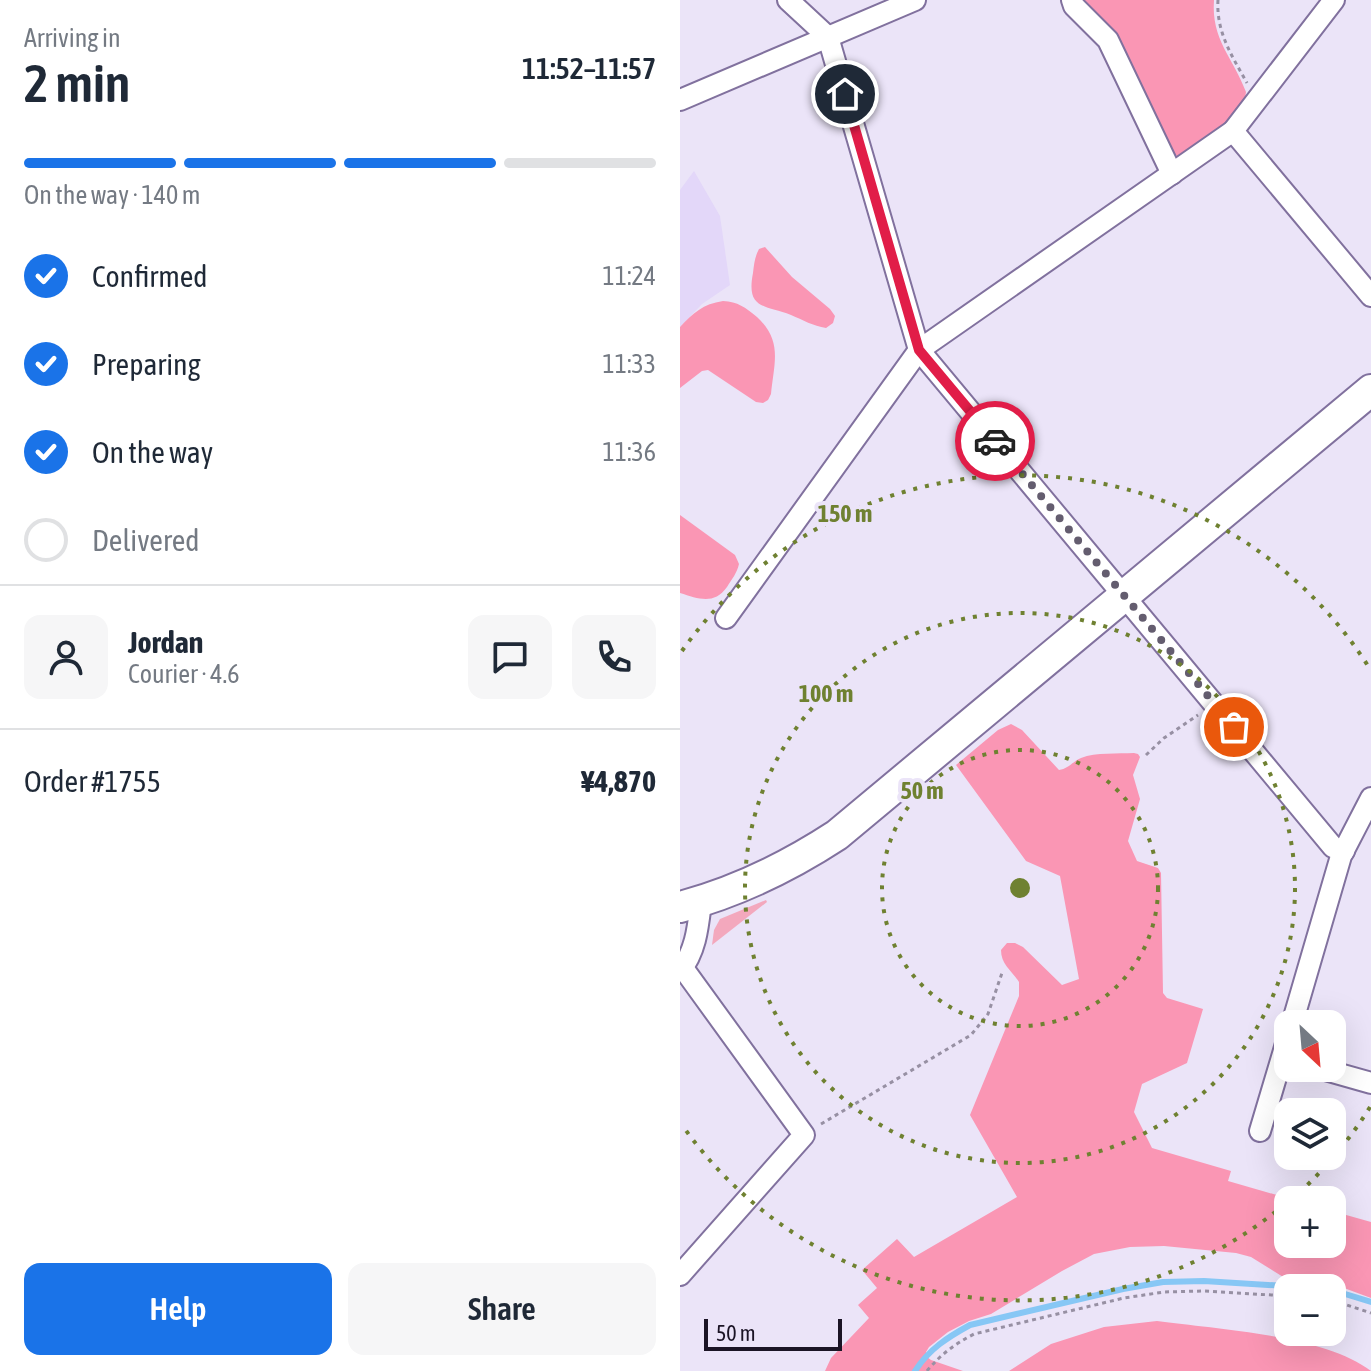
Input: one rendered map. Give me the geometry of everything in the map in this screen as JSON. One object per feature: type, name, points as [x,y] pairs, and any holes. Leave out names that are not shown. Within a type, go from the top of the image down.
[{"type":"street","points":[[788,0],[828,37],[919,350],[1333,847],[1344,851]]},
{"type":"street","points":[[680,100],[915,0]]},
{"type":"street","points":[[1072,0],[1074,6],[1108,40],[1172,174]]},
{"type":"street","points":[[726,618],[919,350],[1233,131],[1334,0]]},
{"type":"street","points":[[1233,131],[1371,296]]},
{"type":"street","points":[[680,1275],[804,1135],[682,969],[693,950],[698,930],[690,904],[772,874],[837,835],[1371,390]]},
{"type":"street","points":[[1296,1010],[1344,851],[1371,798]]},
{"type":"street","points":[[1346,1076],[1371,1083]]},
{"type":"street","points":[[1260,1131],[1277,1082]]},
{"type":"path","points":[[1218,0],[1220,30],[1256,101]]},
{"type":"path","points":[[1146,755],[1164,738],[1214,704]]},
{"type":"path","points":[[804,1135],[971,1035],[988,1014],[1003,970]]},
{"type":"path","points":[[927,1371],[955,1344],[974,1334],[1124,1298],[1184,1290],[1274,1295]]},
{"type":"path","points":[[1346,1303],[1371,1313]]},
{"type":"shaded area","points":[[1077,0],[1214,0],[1219,37],[1246,92],[1245,99],[1228,125],[1187,153],[1171,155]]},
{"type":"shaded area","points":[[694,171],[720,216],[730,285],[702,304],[680,327],[680,190]]},
{"type":"shaded area","points":[[765,247],[792,277],[830,309],[835,316],[833,323],[826,328],[817,326],[759,304],[752,293],[754,263],[759,249]]},
{"type":"shaded area","points":[[723,301],[749,310],[771,335],[775,353],[774,372],[771,394],[763,403],[756,402],[708,370],[702,371],[680,388],[680,327],[699,310]]},
{"type":"shaded area","points":[[680,515],[735,555],[739,564],[737,570],[727,587],[717,596],[700,598],[680,593]]},
{"type":"shaded area","points":[[1011,724],[1022,730],[1059,770],[1093,755],[1134,753],[1140,757],[1133,775],[1140,799],[1128,841],[1137,861],[1158,868],[1161,873],[1163,993],[1167,998],[1203,1009],[1187,1063],[1142,1084],[1134,1112],[1152,1148],[1231,1171],[1228,1181],[1274,1194],[1274,1258],[1346,1258],[1346,1215],[1371,1222],[1371,1298],[1346,1289],[1346,1274],[1278,1274],[1251,1257],[1236,1253],[1164,1246],[1130,1247],[1094,1254],[991,1314],[948,1332],[929,1347],[926,1352],[931,1360],[963,1371],[825,1371],[831,1358],[869,1318],[858,1305],[877,1288],[862,1270],[897,1239],[914,1257],[1017,1197],[970,1115],[1019,996],[1019,982],[1005,963],[1001,950],[1007,943],[1023,947],[1062,985],[1079,979],[1060,876],[1026,861],[956,765],[998,730]]},
{"type":"shaded area","points":[[766,900],[712,945],[714,930],[720,919]]},
{"type":"shaded area","points":[[1157,1321],[1238,1331],[1274,1337],[1274,1346],[1326,1349],[1371,1371],[1009,1371],[1051,1344],[1104,1327]]},
{"type":"waterway","points":[[915,1371],[940,1344],[970,1325],[1163,1282],[1274,1285]]},
{"type":"waterway","points":[[1346,1294],[1371,1302]]},
{"type":"way so far","points":[[995,441],[1234,727]]},
{"type":"route","points":[[845,94],[919,350],[995,441]]}]
